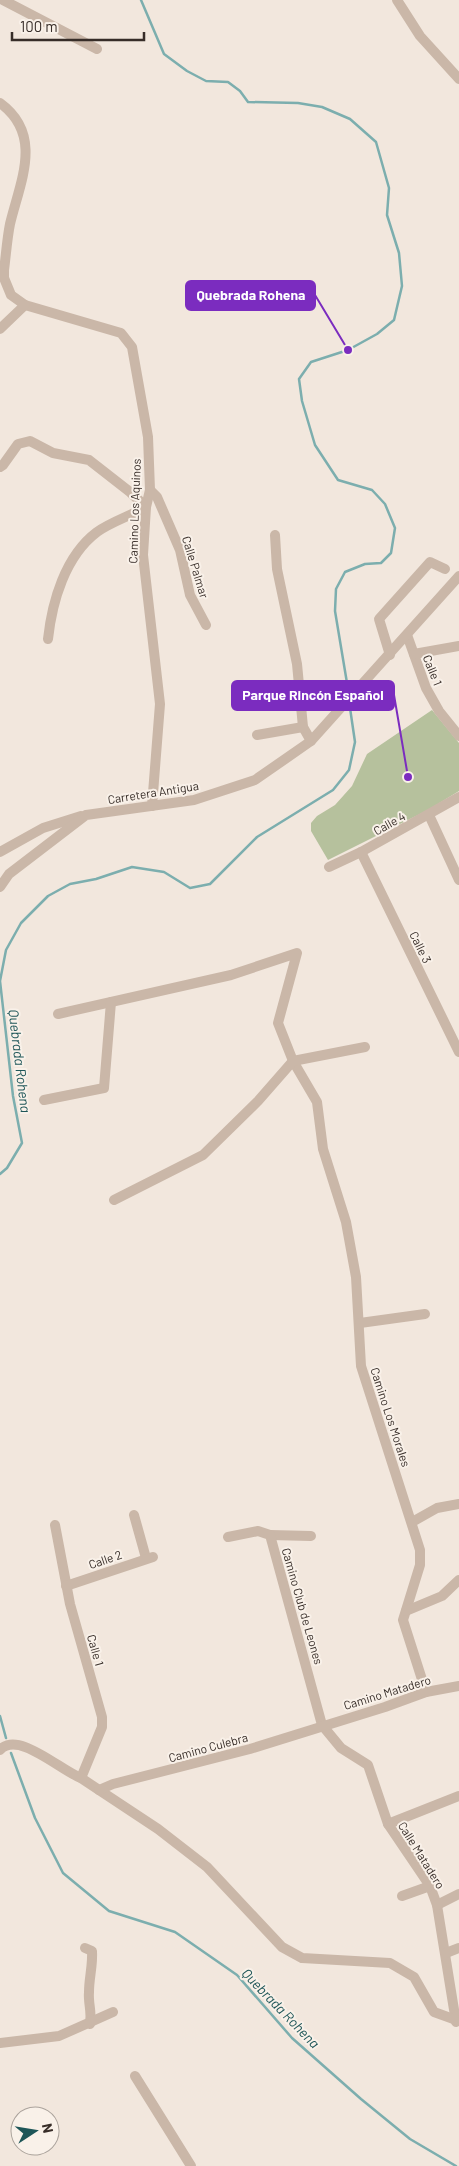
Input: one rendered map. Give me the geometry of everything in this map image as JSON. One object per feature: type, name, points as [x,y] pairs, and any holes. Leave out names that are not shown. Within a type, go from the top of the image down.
[{"type":"street","points":[[3,0],[97,49]]},
{"type":"street","points":[[397,0],[420,36],[459,79]]},
{"type":"street","name":"Camino Los Aquinos","points":[[0,103],[11,111],[23,132],[26,170],[10,225],[2,278],[11,295],[25,305],[121,333],[132,347],[148,437],[150,490],[146,507],[143,555],[160,704],[152,806]]},
{"type":"street","points":[[0,328],[25,305]]},
{"type":"street","points":[[0,467],[18,444],[30,441],[53,453],[88,460],[130,492],[146,507],[98,532],[78,549],[50,613],[48,639]]},
{"type":"street","name":"Calle Palmar","points":[[150,490],[157,498],[180,550],[190,595],[206,625]]},
{"type":"street","points":[[275,535],[277,569],[297,664],[303,727],[311,741]]},
{"type":"street","points":[[390,654],[379,619],[430,562],[445,569]]},
{"type":"street","name":"Carretera Antigua","points":[[0,852],[43,828],[86,815],[194,800],[255,780],[311,741],[459,576]]},
{"type":"street","name":"Calle 1","points":[[407,635],[426,688],[439,711],[459,736]]},
{"type":"street","points":[[414,654],[459,646]]},
{"type":"street","points":[[257,735],[303,727]]},
{"type":"street","name":"Calle 4","points":[[329,867],[361,852],[459,797]]},
{"type":"street","points":[[0,887],[10,874],[86,815]]},
{"type":"street","points":[[429,815],[459,880]]},
{"type":"street","name":"Calle 3","points":[[361,852],[459,1052]]},
{"type":"street","name":"Camino Los Morales","points":[[112,1002],[231,975],[297,953],[278,1023],[293,1062],[317,1102],[323,1150],[346,1222],[356,1277],[361,1366],[420,1550],[420,1565],[403,1620],[426,1692]]},
{"type":"street","points":[[44,1100],[104,1088],[112,1002],[58,1014]]},
{"type":"street","points":[[114,1200],[202,1154],[258,1101],[293,1062],[365,1047]]},
{"type":"street","points":[[360,1323],[425,1314]]},
{"type":"street","points":[[412,1522],[437,1508],[459,1504]]},
{"type":"street","name":"Calle 2","points":[[66,1586],[150,1558],[134,1515]]},
{"type":"street","name":"Calle 1","points":[[55,1525],[66,1586],[102,1717],[102,1727],[81,1778]]},
{"type":"street","name":"Camino Club de Leones","points":[[228,1537],[258,1531],[270,1535],[322,1725]]},
{"type":"street","points":[[270,1535],[311,1536]]},
{"type":"street","points":[[406,1611],[442,1596],[459,1580]]},
{"type":"street","name":"Camino Matadero","points":[[322,1725],[385,1707],[426,1692],[459,1686]]},
{"type":"street","name":"Camino Culebra","points":[[99,1790],[114,1784],[250,1749],[322,1725]]},
{"type":"street","name":"Calle Matadero","points":[[322,1725],[341,1748],[368,1765],[388,1824],[430,1886],[437,1905],[458,2021]]},
{"type":"street","points":[[0,1750],[3,1747],[16,1744],[29,1748],[69,1774],[81,1778],[158,1829],[207,1867],[282,1947],[302,1958],[390,1963],[414,1977],[434,2012],[458,2021]]},
{"type":"street","points":[[388,1824],[459,1796]]},
{"type":"street","points":[[402,1896],[430,1886]]},
{"type":"street","points":[[437,1905],[459,1894]]},
{"type":"street","points":[[85,1948],[92,1951],[88,1994],[92,2011],[90,2024]]},
{"type":"street","points":[[446,1953],[459,1948]]},
{"type":"street","points":[[0,2043],[59,2036],[90,2024],[113,2012]]},
{"type":"street","points":[[134,2076],[191,2166]]},
{"type":"green space","points":[[432,710],[459,743],[459,791],[428,810],[328,860],[311,831],[311,823],[317,816],[335,805],[352,786],[367,754]]},
{"type":"waterway","name":"Quebrada Rohena","points":[[141,0],[164,54],[187,71],[206,81],[228,82],[240,91],[248,102],[298,103],[322,107],[350,119],[376,142],[389,188],[387,215],[399,253],[402,286],[394,320],[377,334],[348,350],[311,362],[299,379],[302,401],[315,445],[338,480],[372,490],[385,504],[395,528],[391,553],[381,563],[365,564],[345,572],[336,589],[335,611],[348,689]]},
{"type":"waterway","name":"Quebrada Rohena","points":[[0,1174],[7,1168],[22,1143],[13,1096],[0,981],[6,950],[21,923],[48,896],[70,884],[96,879],[132,867],[164,872],[190,888],[210,884],[257,837],[333,790],[349,770],[355,742],[350,708]]},
{"type":"waterway","name":"Quebrada Rohena","points":[[0,1716],[6,1738]]},
{"type":"waterway","name":"Quebrada Rohena","points":[[11,1753],[35,1818],[63,1873],[109,1911],[175,1932],[237,1975],[292,2038],[361,2099],[410,2139],[456,2166]]},
{"type":"place","name":"Quebrada Rohena","points":[[348,350]]},
{"type":"place","name":"Parque Rincón Español","points":[[408,777]]}]
